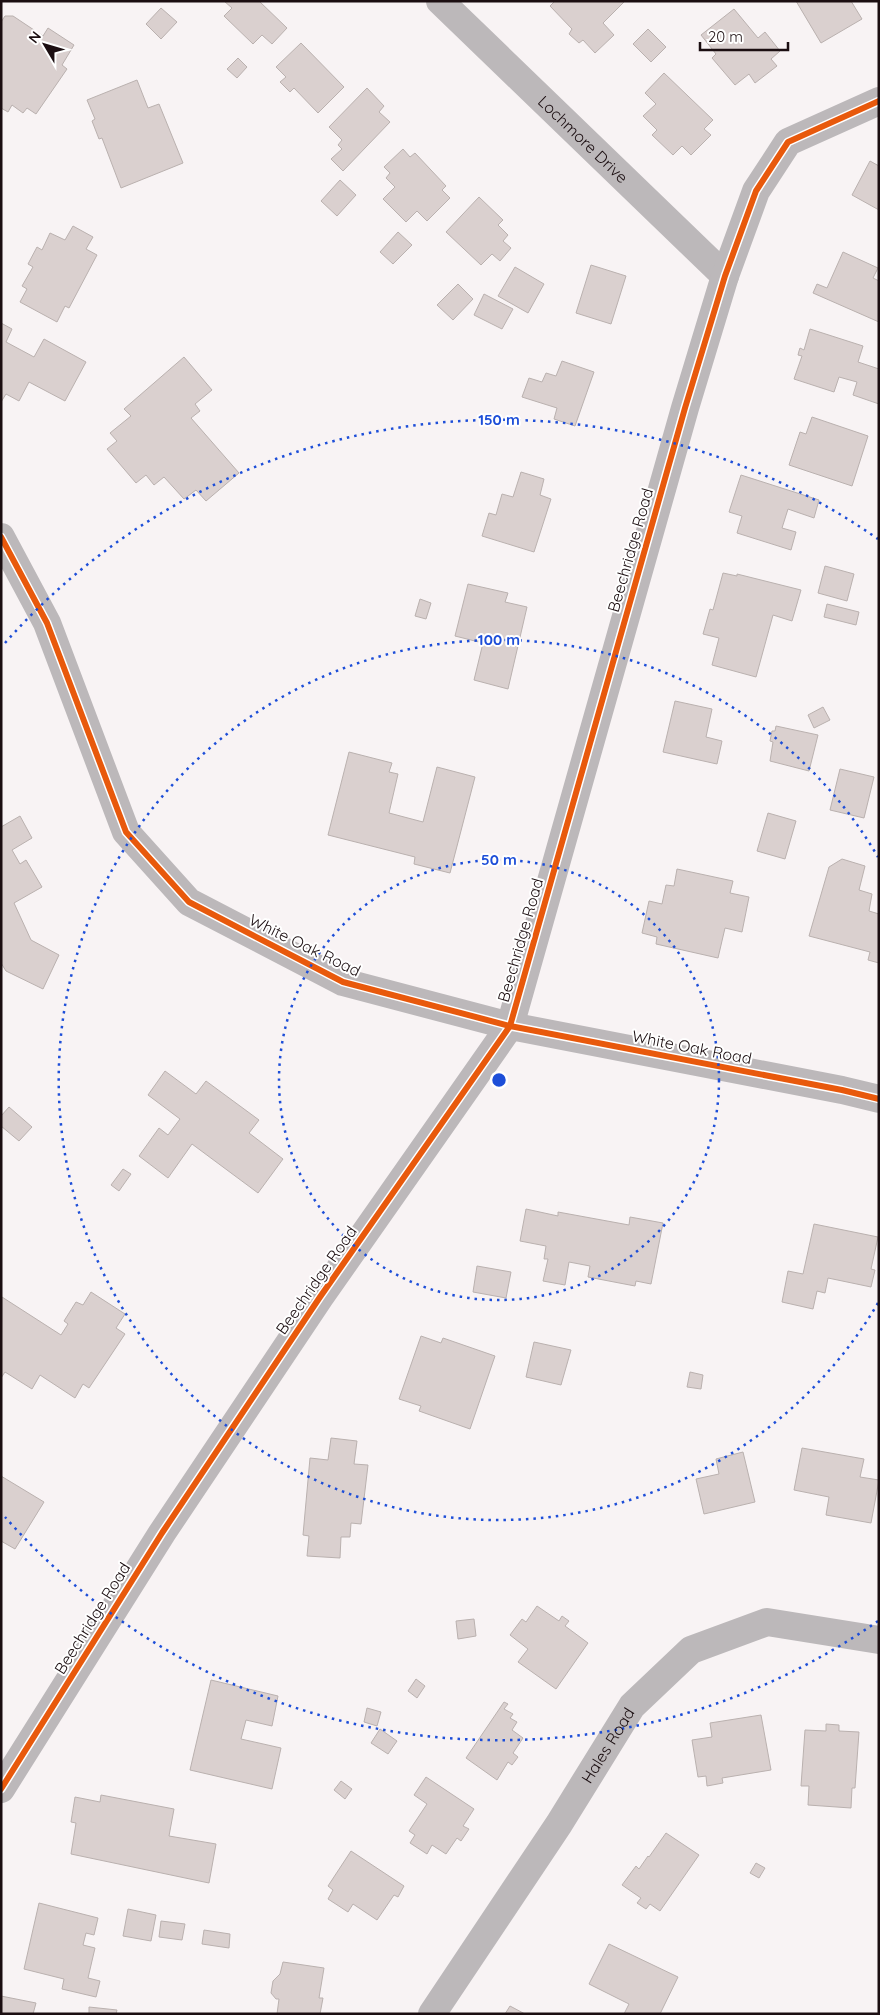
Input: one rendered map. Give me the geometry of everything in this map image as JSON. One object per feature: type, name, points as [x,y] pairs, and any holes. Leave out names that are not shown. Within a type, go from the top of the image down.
[{"type":"street","name":"Lochmore Drive","points":[[440,1],[725,276]]},
{"type":"street","name":"Beechridge Road","points":[[1,1789],[173,1516],[320,1297],[510,1026],[679,427],[725,276],[756,191],[788,142],[879,101]]},
{"type":"street","name":"White Oak Road","points":[[1,537],[47,623],[126,832],[189,902],[343,982],[510,1026],[823,1086],[879,1099]]},
{"type":"street","name":"Hales Road","points":[[432,2014],[559,1824],[632,1706],[691,1650],[766,1622],[879,1640]]},
{"type":"building","points":[[224,1],[259,1],[287,28],[272,44],[262,35],[253,44],[224,16],[232,8]]},
{"type":"building","points":[[555,1],[625,1],[603,23],[614,35],[595,53],[583,40],[579,43],[569,34],[572,29],[550,6]]},
{"type":"building","points":[[796,1],[851,1],[862,19],[821,43]]},
{"type":"building","points":[[161,8],[177,22],[161,39],[146,24]]},
{"type":"building","points":[[734,9],[758,38],[765,32],[780,51],[771,59],[777,66],[755,83],[749,74],[735,85],[712,58],[716,54],[701,35]]},
{"type":"building","points":[[5,16],[13,16],[43,36],[48,28],[74,45],[62,65],[67,69],[36,114],[27,108],[23,113],[12,105],[8,112],[1,108],[1,22]]},
{"type":"building","points":[[648,29],[666,47],[651,62],[633,44]]},
{"type":"building","points":[[301,43],[344,87],[318,113],[294,88],[290,92],[280,82],[286,77],[276,67]]},
{"type":"building","points":[[238,58],[247,67],[237,78],[227,69]]},
{"type":"building","points":[[664,73],[713,120],[704,129],[711,135],[691,155],[682,146],[673,155],[652,135],[657,130],[643,116],[656,104],[645,93]]},
{"type":"building","points":[[137,80],[148,108],[159,104],[183,163],[121,188],[102,138],[99,139],[92,121],[95,119],[87,100]]},
{"type":"building","points":[[367,88],[384,106],[379,112],[390,122],[343,171],[331,159],[342,149],[338,145],[342,140],[329,127]]},
{"type":"building","points":[[403,149],[410,157],[415,153],[446,186],[442,190],[450,198],[427,221],[417,211],[406,222],[383,199],[395,187],[386,178],[390,173],[384,167]]},
{"type":"building","points":[[870,161],[879,166],[879,210],[852,195]]},
{"type":"building","points":[[340,180],[356,195],[337,216],[321,201]]},
{"type":"building","points":[[479,197],[503,220],[498,225],[508,235],[503,241],[511,248],[500,261],[492,254],[481,265],[446,232]]},
{"type":"building","points":[[73,226],[93,237],[86,249],[97,255],[69,308],[65,306],[57,322],[20,302],[27,289],[22,286],[33,267],[28,264],[37,247],[42,250],[50,233],[65,240]]},
{"type":"building","points":[[398,232],[412,245],[393,264],[380,252]]},
{"type":"building","points":[[843,252],[878,268],[873,278],[879,281],[879,322],[813,293],[817,284],[827,288]]},
{"type":"building","points":[[591,265],[626,276],[611,324],[576,313]]},
{"type":"building","points":[[515,267],[544,284],[528,313],[498,296]]},
{"type":"building","points":[[458,284],[473,299],[453,320],[437,305]]},
{"type":"building","points":[[484,294],[513,309],[502,329],[474,315]]},
{"type":"building","points":[[1,323],[12,329],[6,342],[34,357],[44,339],[86,362],[65,401],[29,382],[19,401],[6,394],[1,402]]},
{"type":"building","points":[[810,329],[863,346],[858,362],[879,369],[879,404],[853,395],[857,382],[839,377],[834,392],[794,379],[802,356],[798,355],[799,351],[800,348],[804,350]]},
{"type":"building","points":[[184,357],[212,390],[195,404],[200,411],[191,418],[239,473],[206,501],[196,490],[184,499],[164,477],[154,485],[146,475],[136,483],[107,449],[117,441],[110,433],[131,416],[124,409]]},
{"type":"building","points":[[562,361],[594,372],[575,426],[554,419],[557,408],[522,397],[529,378],[542,382],[546,373],[556,376]]},
{"type":"building","points":[[812,417],[868,436],[852,486],[789,465],[800,432],[806,434]]},
{"type":"building","points":[[521,472],[544,479],[540,495],[551,499],[534,552],[482,536],[489,513],[496,515],[502,494],[513,497]]},
{"type":"building","points":[[741,475],[819,500],[814,518],[788,509],[782,528],[796,532],[791,550],[737,533],[742,516],[729,512]]},
{"type":"building","points":[[825,566],[854,574],[847,601],[818,593]]},
{"type":"building","points":[[723,573],[737,576],[737,574],[801,590],[792,621],[773,615],[756,677],[712,665],[719,638],[703,634],[710,609],[713,610]]},
{"type":"building","points":[[468,584],[508,593],[505,602],[527,607],[508,689],[474,680],[483,643],[455,636]]},
{"type":"building","points":[[420,599],[431,603],[426,619],[415,616]]},
{"type":"building","points":[[827,604],[859,612],[856,625],[824,617]]},
{"type":"building","points":[[675,701],[712,709],[706,737],[722,741],[717,764],[663,752]]},
{"type":"building","points":[[823,707],[830,720],[814,728],[808,715]]},
{"type":"building","points":[[776,726],[818,735],[809,771],[770,761],[773,742],[770,741],[772,731],[775,731]]},
{"type":"building","points":[[349,752],[392,763],[389,772],[398,774],[389,813],[423,822],[437,767],[475,777],[450,873],[414,864],[415,857],[328,835]]},
{"type":"building","points":[[840,769],[874,777],[864,818],[830,810]]},
{"type":"building","points":[[768,813],[796,821],[785,859],[757,851]]},
{"type":"building","points":[[20,816],[32,838],[12,850],[20,864],[26,860],[42,887],[14,903],[31,940],[59,955],[43,989],[6,971],[1,963],[1,827]]},
{"type":"building","points":[[842,859],[865,866],[859,890],[872,894],[869,911],[879,914],[879,963],[868,960],[870,952],[809,936],[829,867]]},
{"type":"building","points":[[677,869],[733,881],[730,893],[749,897],[742,932],[725,928],[718,958],[656,944],[657,937],[642,933],[649,901],[662,904],[666,885],[674,886]]},
{"type":"building","points":[[165,1071],[196,1094],[206,1081],[259,1120],[249,1133],[283,1159],[258,1193],[192,1144],[168,1178],[139,1156],[159,1128],[168,1135],[180,1119],[148,1095]]},
{"type":"building","points":[[9,1107],[32,1127],[19,1141],[1,1126],[1,1116]]},
{"type":"building","points":[[123,1169],[131,1174],[119,1191],[111,1185]]},
{"type":"building","points":[[526,1209],[558,1216],[558,1212],[629,1225],[630,1217],[663,1223],[651,1284],[636,1281],[635,1286],[588,1277],[590,1266],[569,1262],[565,1285],[543,1281],[548,1259],[544,1259],[546,1246],[520,1241]]},
{"type":"building","points":[[814,1224],[878,1237],[871,1269],[875,1270],[871,1287],[828,1278],[825,1293],[817,1291],[813,1309],[782,1302],[788,1271],[803,1274]]},
{"type":"building","points":[[477,1266],[511,1272],[506,1298],[473,1292]]},
{"type":"building","points":[[91,1292],[125,1314],[116,1328],[125,1334],[89,1388],[83,1384],[75,1398],[40,1375],[32,1389],[5,1372],[1,1378],[2,1297],[61,1335],[68,1324],[64,1321],[76,1302],[83,1305]]},
{"type":"building","points":[[421,1336],[441,1343],[443,1338],[495,1356],[470,1429],[419,1411],[421,1406],[399,1399]]},
{"type":"building","points":[[534,1342],[571,1350],[561,1385],[526,1377]]},
{"type":"building","points":[[690,1372],[703,1375],[701,1389],[687,1387]]},
{"type":"building","points":[[331,1438],[357,1441],[354,1464],[368,1465],[361,1524],[351,1523],[350,1537],[341,1537],[340,1558],[307,1556],[309,1536],[303,1535],[310,1458],[328,1460]]},
{"type":"building","points":[[802,1448],[864,1459],[860,1477],[879,1480],[871,1523],[826,1515],[829,1497],[794,1490]]},
{"type":"building","points":[[743,1452],[755,1502],[704,1514],[696,1479],[719,1474],[716,1459]]},
{"type":"building","points":[[1,1476],[44,1502],[15,1549],[1,1541]]},
{"type":"building","points":[[537,1606],[559,1621],[562,1616],[569,1621],[565,1626],[588,1643],[556,1689],[518,1662],[528,1649],[510,1635],[522,1619],[526,1622]]},
{"type":"building","points":[[474,1619],[476,1636],[458,1639],[456,1621]]},
{"type":"building","points":[[416,1679],[425,1686],[417,1698],[408,1691]]},
{"type":"building","points":[[211,1680],[278,1696],[272,1726],[246,1720],[241,1739],[281,1748],[272,1789],[190,1770]]},
{"type":"building","points":[[504,1702],[508,1704],[504,1709],[513,1714],[510,1718],[517,1722],[512,1730],[523,1738],[513,1753],[518,1757],[512,1765],[508,1762],[497,1780],[466,1758]]},
{"type":"building","points":[[367,1708],[381,1712],[377,1726],[364,1722]]},
{"type":"building","points":[[761,1715],[771,1770],[722,1778],[723,1783],[707,1786],[706,1776],[698,1777],[692,1740],[712,1737],[710,1723]]},
{"type":"building","points":[[826,1724],[839,1725],[839,1731],[859,1732],[855,1788],[852,1788],[851,1808],[808,1805],[809,1786],[801,1786],[805,1730],[826,1731]]},
{"type":"building","points":[[380,1729],[397,1741],[388,1754],[371,1743]]},
{"type":"building","points":[[426,1777],[474,1809],[463,1826],[469,1829],[461,1841],[457,1838],[446,1854],[432,1845],[427,1854],[410,1843],[415,1835],[409,1831],[427,1804],[414,1795]]},
{"type":"building","points":[[341,1781],[352,1789],[345,1799],[334,1790]]},
{"type":"building","points":[[101,1795],[174,1809],[169,1836],[216,1844],[209,1883],[71,1854],[76,1823],[71,1822],[75,1797],[100,1802]]},
{"type":"building","points":[[666,1833],[699,1855],[660,1911],[650,1904],[646,1909],[637,1903],[641,1898],[622,1885],[636,1866],[639,1869]]},
{"type":"building","points":[[351,1851],[404,1886],[398,1897],[394,1895],[377,1920],[353,1904],[348,1912],[328,1899],[333,1890],[328,1886]]},
{"type":"building","points":[[756,1863],[765,1868],[759,1878],[750,1873]]},
{"type":"building","points":[[39,1903],[98,1918],[94,1935],[86,1933],[83,1945],[95,1948],[88,1978],[100,1981],[96,1997],[62,1989],[64,1979],[24,1969]]},
{"type":"building","points":[[128,1909],[156,1915],[151,1941],[123,1936]]},
{"type":"building","points":[[161,1921],[185,1924],[182,1940],[159,1937]]},
{"type":"building","points":[[204,1930],[230,1934],[229,1948],[202,1944]]},
{"type":"building","points":[[609,1944],[678,1977],[660,2014],[624,2014],[629,2004],[589,1984]]},
{"type":"building","points":[[283,1962],[324,1968],[319,1998],[323,1998],[320,2014],[277,2014],[279,1999],[276,1999],[271,1993],[273,1981],[280,1974]]},
{"type":"building","points":[[1,1996],[36,2003],[33,2014],[1,2014]]},
{"type":"building","points":[[510,2006],[525,2014],[505,2014]]},
{"type":"building","points":[[89,2007],[117,2010],[116,2014],[89,2014]]},
{"type":"cycle path","points":[[1,1789],[162,1533],[320,1297],[510,1026],[685,408],[725,276],[756,191],[788,142],[879,101]]},
{"type":"cycle path","points":[[1,537],[47,623],[126,832],[189,902],[343,982],[510,1026],[842,1090],[879,1099]]}]
